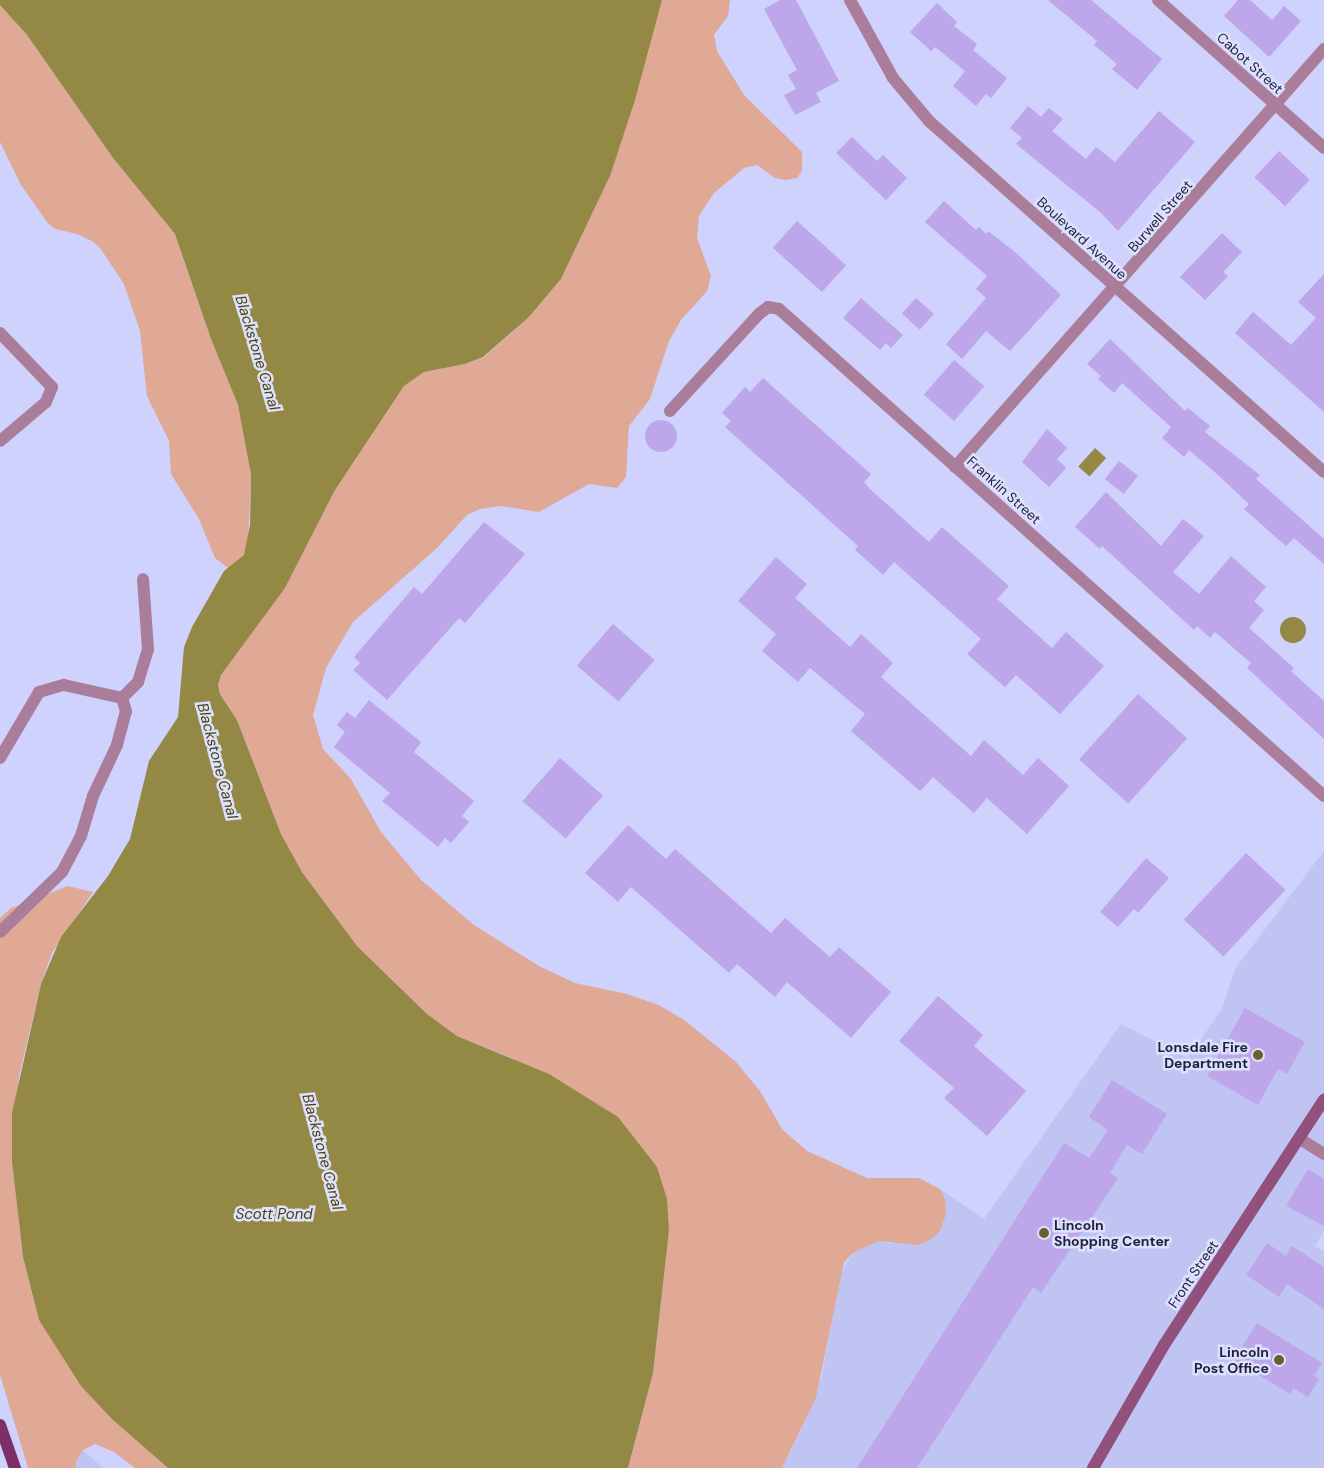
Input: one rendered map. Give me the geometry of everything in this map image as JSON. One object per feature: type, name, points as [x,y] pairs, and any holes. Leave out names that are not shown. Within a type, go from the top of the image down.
[{"type":"main road","name":"Front Street","points":[[1093,1468],[1164,1345],[1324,1100]]},
{"type":"main road","points":[[0,1425],[15,1468]]},
{"type":"street","name":"Boulevard Avenue","points":[[850,0],[880,56],[907,97],[956,146],[1324,472]]},
{"type":"street","name":"Cabot Street","points":[[1158,0],[1324,148]]},
{"type":"street","name":"Burwell Street","points":[[955,467],[1116,288],[1324,49]]},
{"type":"street","name":"Franklin Street","points":[[670,410],[768,307],[779,309],[1324,796]]},
{"type":"street","points":[[0,334],[52,387],[46,402],[0,441]]},
{"type":"street","points":[[122,698],[138,682],[148,649],[142,579]]},
{"type":"street","points":[[0,758],[39,692],[64,685],[122,698]]},
{"type":"street","points":[[0,932],[62,872],[81,836],[92,796],[117,745],[126,711],[122,698]]},
{"type":"street","points":[[1300,1139],[1324,1154]]},
{"type":"shaded area","points":[[662,0],[730,0],[728,16],[714,35],[717,51],[744,95],[802,152],[802,171],[797,178],[786,180],[775,178],[757,165],[744,168],[714,193],[699,216],[697,238],[711,276],[707,291],[681,320],[669,341],[650,399],[629,426],[626,477],[617,488],[589,484],[539,512],[501,506],[480,509],[467,515],[437,548],[353,622],[326,668],[313,715],[323,749],[351,779],[381,832],[421,880],[474,925],[539,966],[575,983],[627,994],[659,1005],[684,1020],[735,1061],[760,1091],[782,1129],[807,1151],[867,1178],[919,1178],[940,1189],[945,1199],[946,1214],[940,1231],[931,1239],[918,1245],[879,1241],[853,1253],[844,1262],[816,1398],[782,1468],[628,1468],[653,1373],[669,1231],[514,1059],[457,1036],[427,1014],[357,946],[302,872],[281,834],[237,720],[220,694],[218,685],[221,675],[285,588],[335,490],[404,386],[424,372],[465,364],[484,357],[528,318],[561,279],[610,176]]},
{"type":"shaded area","points":[[0,5],[27,35],[113,158],[175,234],[211,339],[238,405],[246,441],[251,474],[248,543],[244,556],[228,568],[215,558],[199,519],[171,474],[169,441],[147,396],[140,331],[124,284],[100,248],[92,241],[77,234],[55,229],[47,222],[21,185],[0,142]]},
{"type":"shaded area","points":[[1324,851],[1324,1231],[1315,1246],[1324,1252],[1324,1468],[782,1468],[801,1431],[822,1376],[840,1274],[853,1253],[879,1241],[893,1244],[945,1199],[940,1189],[984,1219],[1121,1024],[1188,1058],[1222,1009],[1235,969]]},
{"type":"shaded area","points":[[68,886],[93,892],[52,953],[41,984],[19,1076],[12,1162],[23,1257],[39,1320],[134,1438],[168,1468],[135,1468],[114,1452],[95,1444],[83,1450],[76,1462],[76,1468],[28,1468],[0,1375],[0,918],[11,908]]},
{"type":"shaded area","points":[[83,1450],[103,1468],[76,1468],[75,1462]]},
{"type":"water","name":"Scott Pond","points":[[0,0],[662,0],[635,100],[610,176],[561,279],[528,318],[483,357],[465,364],[424,372],[404,386],[335,490],[285,588],[221,675],[218,685],[220,694],[237,720],[281,834],[302,872],[357,946],[427,1014],[457,1036],[549,1074],[618,1117],[657,1167],[667,1199],[669,1231],[653,1373],[628,1468],[168,1468],[112,1419],[81,1386],[39,1320],[23,1257],[12,1162],[12,1113],[41,984],[61,937],[108,876],[130,839],[149,761],[178,717],[184,647],[192,627],[224,571],[244,555],[250,525],[251,474],[238,405],[211,339],[175,234],[113,158],[27,35],[0,5]]},
{"type":"water","points":[[1095,448],[1106,458],[1089,477],[1078,467]]},
{"type":"water","points":[[1293,617],[1302,621],[1306,630],[1302,639],[1293,643],[1284,639],[1280,630],[1284,621]]},
{"type":"building","points":[[780,0],[796,0],[839,81],[816,93],[821,102],[795,115],[784,95],[796,89],[788,75],[797,70],[764,9]]},
{"type":"building","points":[[1048,0],[1091,0],[1162,59],[1137,90],[1112,69],[1117,64],[1094,45],[1097,41]]},
{"type":"building","points":[[1238,0],[1250,0],[1272,20],[1284,6],[1301,21],[1269,57],[1224,16]]},
{"type":"building","points":[[937,3],[957,22],[954,26],[977,44],[973,50],[1007,78],[991,98],[986,94],[976,106],[953,86],[965,71],[935,47],[931,51],[910,32]]},
{"type":"building","points":[[1028,106],[1041,117],[1049,108],[1063,119],[1052,131],[1086,159],[1096,147],[1115,162],[1159,111],[1195,142],[1118,231],[1100,212],[1016,144],[1022,138],[1010,128]]},
{"type":"building","points":[[852,137],[877,161],[883,155],[907,178],[886,200],[836,153]]},
{"type":"building","points":[[1279,151],[1310,180],[1285,206],[1254,177]]},
{"type":"building","points":[[944,201],[976,230],[979,227],[986,234],[988,231],[1015,252],[1061,295],[1010,351],[986,331],[962,359],[946,344],[986,298],[976,289],[987,276],[925,222]]},
{"type":"building","points":[[797,221],[846,265],[822,292],[773,248]]},
{"type":"building","points":[[1222,233],[1242,252],[1223,272],[1228,276],[1205,300],[1180,277]]},
{"type":"building","points":[[1324,274],[1324,412],[1235,333],[1253,312],[1291,345],[1316,318],[1298,302]]},
{"type":"building","points":[[861,298],[903,335],[891,348],[886,343],[880,350],[843,318]]},
{"type":"building","points":[[916,298],[934,314],[920,330],[902,314]]},
{"type":"building","points":[[1110,339],[1185,411],[1188,408],[1210,426],[1205,432],[1260,475],[1256,479],[1324,539],[1324,564],[1294,538],[1286,546],[1244,509],[1249,504],[1218,475],[1189,450],[1184,457],[1162,438],[1171,427],[1122,383],[1114,393],[1098,379],[1101,376],[1087,364]]},
{"type":"building","points":[[954,360],[984,386],[954,421],[924,395]]},
{"type":"building","points":[[763,378],[871,474],[864,482],[869,488],[929,542],[942,527],[1009,586],[997,599],[1052,648],[1066,632],[1104,666],[1060,714],[1016,675],[1005,687],[967,654],[981,639],[894,562],[883,575],[855,550],[858,546],[725,427],[731,421],[722,413],[745,387],[750,392]]},
{"type":"building","points":[[661,420],[667,421],[672,425],[676,430],[676,442],[672,447],[667,451],[661,452],[655,451],[650,447],[646,442],[645,436],[646,430],[650,425],[655,421]]},
{"type":"building","points":[[1047,429],[1067,448],[1057,459],[1066,468],[1049,487],[1022,462]]},
{"type":"building","points":[[1119,461],[1138,476],[1124,494],[1105,479]]},
{"type":"building","points":[[1106,492],[1161,546],[1183,519],[1204,536],[1173,572],[1199,594],[1231,556],[1266,587],[1254,601],[1264,610],[1249,628],[1294,668],[1291,671],[1324,701],[1324,739],[1247,668],[1251,663],[1215,632],[1210,638],[1197,626],[1194,630],[1102,546],[1100,549],[1075,527]]},
{"type":"building","points":[[484,522],[525,554],[465,623],[459,618],[387,700],[353,670],[360,663],[354,657],[414,587],[422,594]]},
{"type":"building","points":[[776,557],[807,584],[795,598],[850,647],[861,634],[893,663],[881,677],[971,756],[984,740],[1023,775],[1038,758],[1069,786],[1027,834],[987,798],[974,813],[933,777],[920,791],[851,731],[865,714],[810,668],[798,682],[762,651],[776,634],[738,601]]},
{"type":"building","points":[[613,624],[655,660],[618,702],[577,666]]},
{"type":"building","points":[[1138,694],[1187,738],[1128,804],[1079,759]]},
{"type":"building","points":[[369,700],[421,742],[414,752],[474,801],[462,816],[469,822],[451,843],[445,838],[438,847],[382,801],[390,793],[334,747],[345,732],[337,725],[347,712],[355,718]]},
{"type":"building","points":[[560,758],[603,795],[566,838],[523,801]]},
{"type":"building","points":[[628,825],[666,859],[675,849],[771,933],[785,918],[830,957],[839,947],[891,992],[851,1038],[787,982],[775,997],[737,964],[729,973],[631,887],[618,902],[585,873]]},
{"type":"building","points":[[1246,853],[1285,890],[1223,956],[1184,920]]},
{"type":"building","points":[[1146,858],[1169,878],[1138,913],[1134,909],[1118,927],[1100,912]]},
{"type":"building","points":[[938,996],[983,1035],[974,1046],[1026,1091],[987,1136],[944,1098],[954,1088],[899,1041]]},
{"type":"building","name":"Lonsdale Fire Department","points":[[1245,1008],[1305,1042],[1287,1074],[1278,1069],[1258,1105],[1207,1076]]},
{"type":"building","name":"Lincoln Shopping Center","points":[[1112,1080],[1167,1114],[1142,1154],[1127,1145],[1110,1173],[1118,1178],[1041,1293],[1033,1287],[917,1468],[857,1468],[1064,1143],[1089,1158],[1108,1130],[1089,1117]]},
{"type":"building","points":[[1308,1169],[1324,1179],[1324,1226],[1286,1206]]},
{"type":"building","points":[[1267,1243],[1286,1256],[1292,1246],[1324,1267],[1324,1309],[1287,1284],[1279,1297],[1246,1275]]},
{"type":"building","name":"Lincoln Post Office","points":[[1257,1323],[1322,1363],[1314,1376],[1319,1379],[1308,1397],[1293,1388],[1290,1394],[1234,1360]]},
{"type":"place","name":"Lonsdale Fire Department","points":[[1258,1055]]},
{"type":"place","name":"Lincoln Shopping Center","points":[[1044,1233]]},
{"type":"place","name":"Lincoln Post Office","points":[[1279,1360]]},
{"type":"water label","name":"Blackstone Canal","points":[[257,353]]},
{"type":"water label","name":"Blackstone Canal","points":[[217,761]]},
{"type":"water label","name":"Blackstone Canal","points":[[322,1152]]}]
